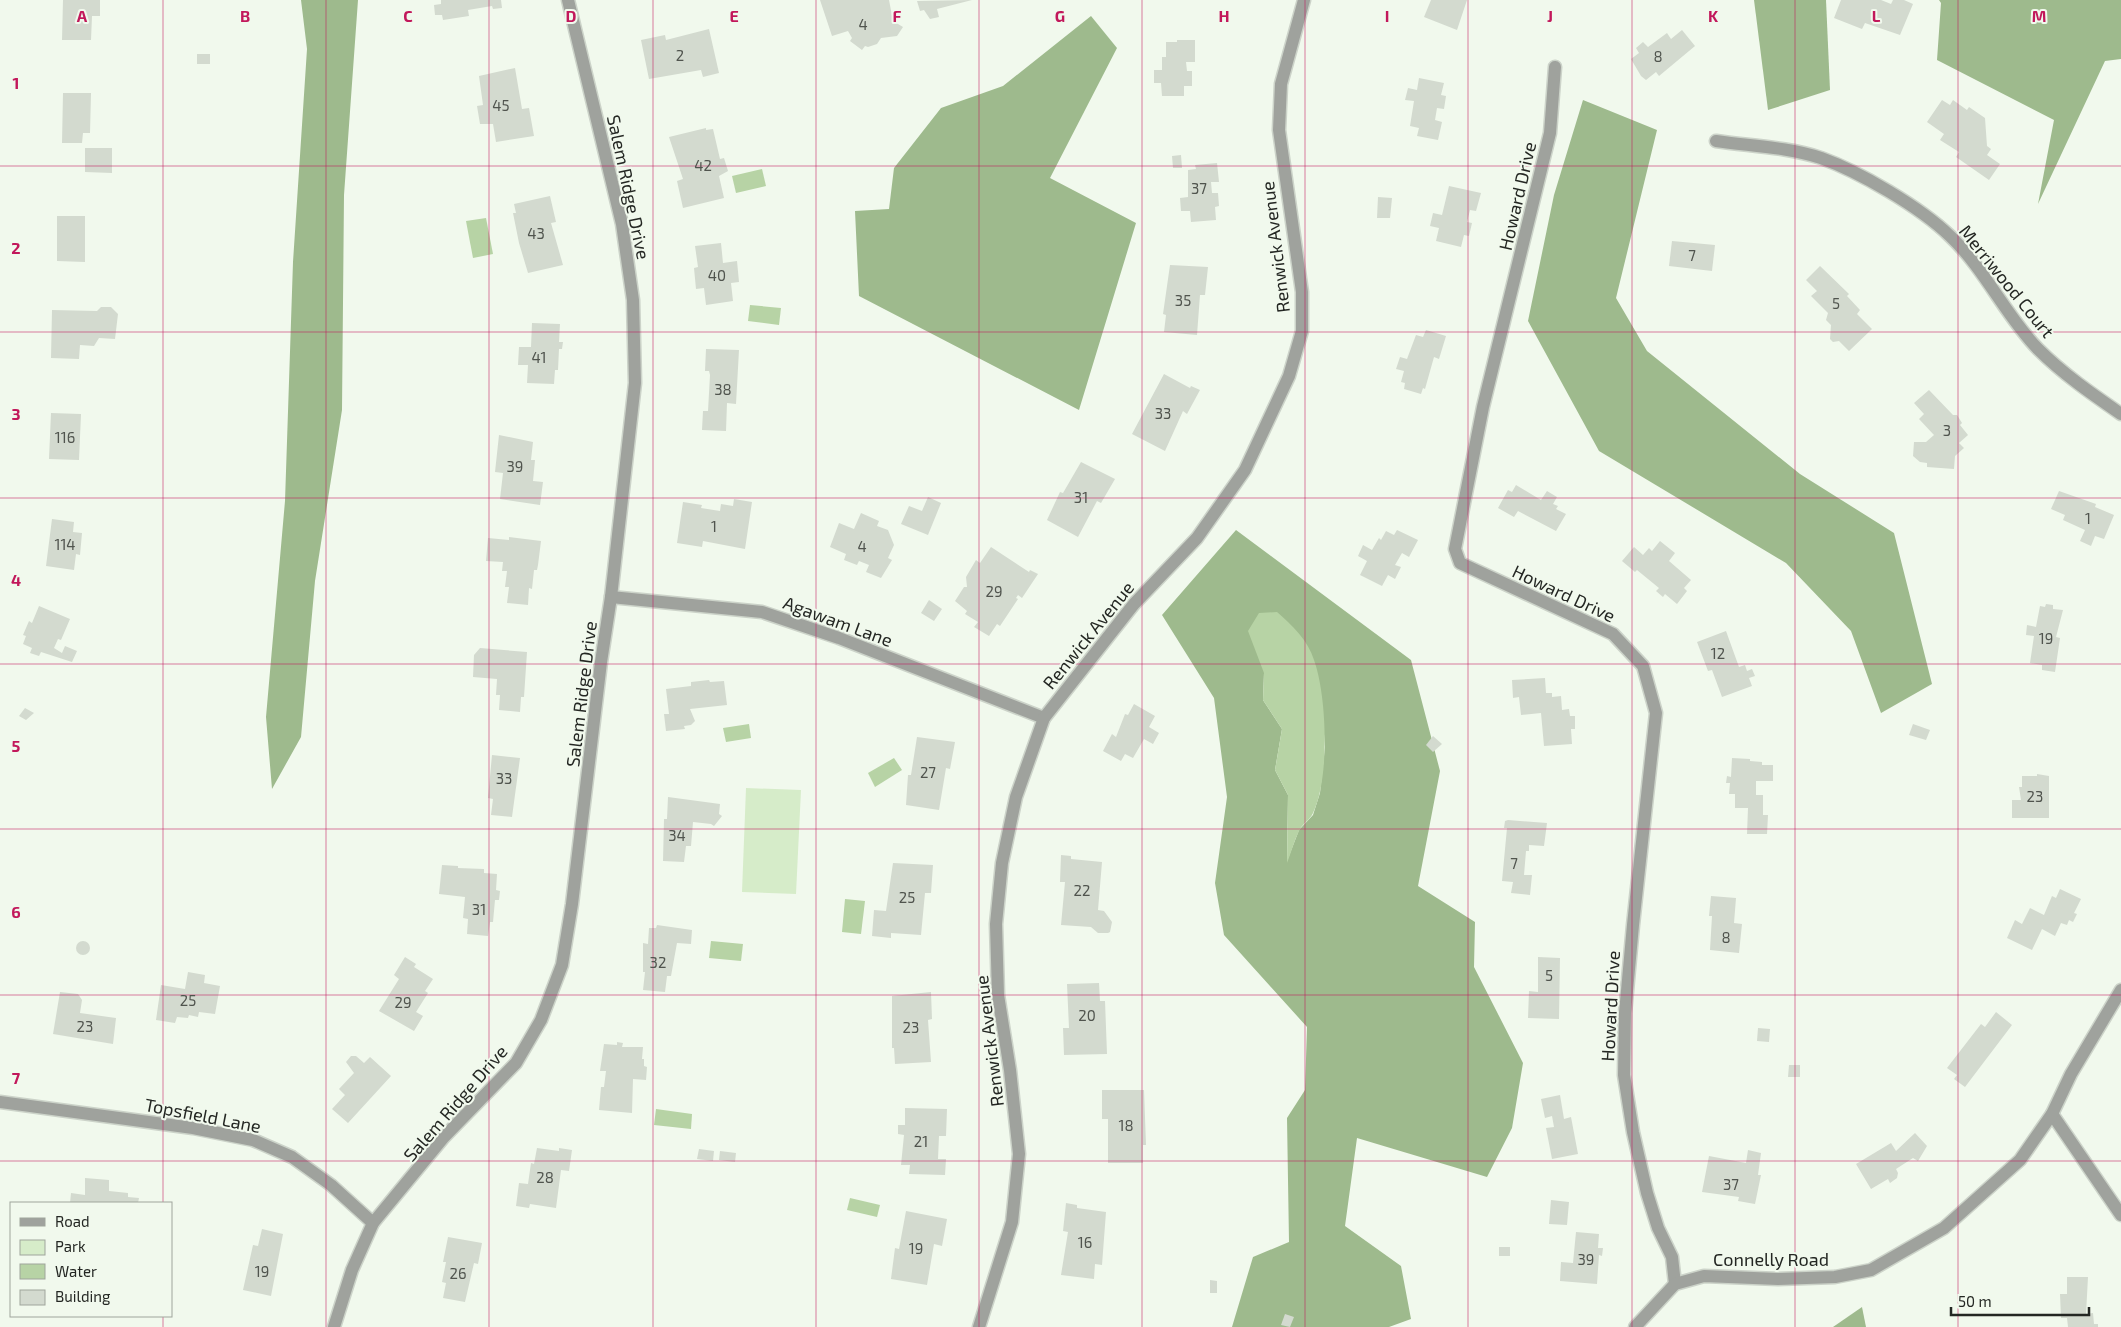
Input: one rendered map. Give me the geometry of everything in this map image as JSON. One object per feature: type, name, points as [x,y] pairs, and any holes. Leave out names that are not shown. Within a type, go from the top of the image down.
[{"type":"street","name":"Salem Ridge Drive","points":[[334,1327],[352,1270],[373,1223],[444,1137],[516,1063],[541,1020],[558,975],[572,904],[601,662],[611,597],[635,383],[633,300],[622,224],[568,0]]},
{"type":"street","name":"Renwick Avenue","points":[[979,1327],[1012,1222],[1019,1154],[1010,1070],[998,995],[996,924],[1002,863],[1016,797],[1044,718],[1134,604],[1198,538],[1245,470],[1289,376],[1302,331],[1302,292],[1279,130],[1280,84],[1304,0]]},
{"type":"street","name":"Howard Drive","points":[[1555,67],[1550,133],[1483,407],[1455,548],[1460,563],[1613,634],[1643,666],[1656,713],[1631,944],[1625,1013],[1624,1075],[1633,1132],[1647,1193],[1658,1228],[1672,1257],[1675,1284]]},
{"type":"street","name":"Merriwood Court","points":[[1716,141],[1778,149],[1820,158],[1866,180],[1909,205],[1949,236],[1981,272],[2037,348],[2076,383],[2121,414]]},
{"type":"street","name":"Agawam Lane","points":[[611,597],[762,612],[839,638],[1044,718]]},
{"type":"street","name":"Connelly Road","points":[[1675,1284],[1704,1276],[1778,1279],[1834,1277],[1871,1270],[1944,1228],[1981,1197],[2020,1160],[2052,1114],[2076,1066],[2121,990]]},
{"type":"street","name":"Topsfield Lane","points":[[0,1102],[193,1128],[253,1140],[292,1157],[331,1185],[373,1223]]},
{"type":"street","points":[[2052,1114],[2121,1216]]},
{"type":"street","points":[[1635,1327],[1675,1284]]},
{"type":"green space","points":[[746,788],[801,790],[796,894],[742,892]]},
{"type":"shaded area","points":[[301,0],[358,0],[344,195],[342,410],[315,581],[301,737],[272,789],[266,717],[285,501],[293,262],[307,49]]},
{"type":"shaded area","points":[[1754,0],[1826,0],[1830,90],[1768,110]]},
{"type":"shaded area","points":[[1939,0],[2121,0],[2121,59],[2105,61],[2038,204],[2054,120],[1937,60],[1941,3]]},
{"type":"shaded area","points":[[1091,16],[1117,48],[1050,178],[1136,223],[1079,410],[859,296],[855,211],[889,209],[894,168],[941,108],[1003,86]]},
{"type":"shaded area","points":[[1583,100],[1657,130],[1616,298],[1647,351],[1800,474],[1894,533],[1932,684],[1881,713],[1851,631],[1786,563],[1599,451],[1528,321],[1554,195]]},
{"type":"shaded area","points":[[1236,530],[1411,660],[1440,771],[1418,886],[1475,922],[1474,967],[1523,1063],[1512,1128],[1487,1177],[1357,1138],[1345,1226],[1401,1266],[1411,1319],[1389,1327],[1232,1327],[1253,1257],[1289,1242],[1287,1118],[1305,1090],[1307,1027],[1224,935],[1215,883],[1227,797],[1214,698],[1162,615]],"holes":[[[1264,673],[1321,695],[1325,747],[1320,793],[1313,815],[1299,830],[1287,861],[1288,795],[1275,770],[1282,729],[1263,700]]]},
{"type":"shaded area","points":[[1862,1307],[1866,1327],[1833,1327]]},
{"type":"water","points":[[762,169],[766,186],[736,193],[732,176]]},
{"type":"water","points":[[486,218],[493,254],[473,258],[466,221]]},
{"type":"water","points":[[750,305],[781,308],[779,325],[748,321]]},
{"type":"water","points":[[1277,612],[1299,633],[1308,646],[1314,660],[1322,694],[1325,737],[1322,779],[1318,798],[1312,815],[1299,831],[1287,863],[1288,795],[1275,770],[1282,729],[1263,700],[1264,673],[1248,631],[1259,613]]},
{"type":"water","points":[[749,724],[751,738],[726,742],[723,728]]},
{"type":"water","points":[[894,758],[902,770],[875,787],[868,773]]},
{"type":"water","points":[[845,899],[865,901],[861,934],[842,932]]},
{"type":"water","points":[[711,941],[743,944],[741,961],[709,958]]},
{"type":"water","points":[[656,1109],[692,1114],[691,1129],[654,1125]]},
{"type":"water","points":[[850,1198],[880,1205],[877,1217],[847,1210]]},
{"type":"building","points":[[63,0],[100,0],[100,16],[92,16],[91,40],[62,40]]},
{"type":"building","points":[[441,0],[501,0],[502,8],[493,9],[492,6],[468,10],[469,16],[443,20],[442,15],[435,15],[434,5],[441,4]]},
{"type":"building","points":[[820,0],[889,0],[893,21],[903,27],[897,36],[881,38],[877,44],[865,46],[862,50],[850,41],[852,38],[848,31],[832,36]]},
{"type":"building","points":[[972,0],[937,9],[939,17],[930,19],[924,10],[920,11],[917,1]]},
{"type":"building","points":[[1431,0],[1467,0],[1457,30],[1424,17]]},
{"type":"building","points":[[1841,0],[1881,0],[1891,4],[1893,0],[1904,0],[1913,4],[1900,35],[1865,23],[1862,29],[1834,18]]},
{"type":"building","points":[[709,29],[719,73],[703,77],[701,70],[649,79],[641,40],[665,35],[666,40]]},
{"type":"building","points":[[1682,30],[1695,46],[1659,76],[1656,72],[1646,80],[1641,76],[1631,59],[1639,53],[1636,48],[1643,42],[1648,47],[1667,33],[1671,39]]},
{"type":"building","points":[[1177,40],[1195,40],[1195,62],[1186,62],[1187,71],[1192,71],[1192,86],[1184,86],[1184,96],[1162,96],[1161,83],[1154,83],[1154,70],[1162,70],[1162,57],[1166,57],[1166,42],[1177,42]]},
{"type":"building","points":[[197,54],[210,54],[210,64],[197,64]]},
{"type":"building","points":[[515,68],[522,109],[529,108],[534,136],[496,142],[493,124],[480,124],[477,106],[483,105],[479,76]]},
{"type":"building","points":[[1419,78],[1444,83],[1441,95],[1446,96],[1444,109],[1437,108],[1435,120],[1442,122],[1438,140],[1417,136],[1419,128],[1410,126],[1414,101],[1405,100],[1408,88],[1417,90]]},
{"type":"building","points":[[63,93],[91,93],[90,133],[83,133],[82,143],[62,143]]},
{"type":"building","points":[[1942,100],[1950,105],[1953,100],[1967,110],[1969,107],[1985,118],[1987,146],[1991,149],[1987,155],[2000,164],[1989,180],[1956,157],[1959,152],[1940,140],[1944,134],[1927,122]]},
{"type":"building","points":[[706,128],[706,130],[713,129],[720,159],[724,158],[728,171],[719,176],[724,198],[683,208],[677,181],[683,179],[669,137]]},
{"type":"building","points":[[85,148],[112,148],[112,173],[85,172]]},
{"type":"building","points":[[1181,155],[1182,168],[1173,168],[1172,156]]},
{"type":"building","points":[[1217,163],[1219,182],[1211,182],[1212,193],[1218,193],[1219,206],[1215,207],[1216,220],[1191,222],[1190,211],[1181,211],[1180,198],[1188,197],[1188,170],[1196,169],[1195,165]]},
{"type":"building","points":[[1449,186],[1481,193],[1476,211],[1470,210],[1467,222],[1472,223],[1469,236],[1464,235],[1461,247],[1436,241],[1439,228],[1430,226],[1433,213],[1442,215]]},
{"type":"building","points":[[550,196],[556,222],[551,223],[563,265],[528,273],[519,243],[513,213],[516,213],[514,204]]},
{"type":"building","points":[[1378,197],[1392,198],[1390,218],[1377,218]]},
{"type":"building","points":[[57,216],[85,216],[85,262],[57,261]]},
{"type":"building","points":[[1672,241],[1715,245],[1712,271],[1669,266]]},
{"type":"building","points":[[721,243],[723,263],[737,261],[739,282],[731,283],[733,301],[706,305],[704,288],[696,289],[694,268],[698,267],[695,246]]},
{"type":"building","points":[[1170,265],[1208,267],[1205,295],[1200,295],[1197,335],[1164,332],[1166,315],[1163,314]]},
{"type":"building","points":[[1820,266],[1849,294],[1847,296],[1860,310],[1857,314],[1872,329],[1849,351],[1839,341],[1833,342],[1830,339],[1831,325],[1826,320],[1828,313],[1811,296],[1817,291],[1806,280]]},
{"type":"building","points":[[101,307],[111,307],[118,314],[115,339],[99,338],[94,346],[80,345],[79,359],[51,358],[52,310],[97,311]]},
{"type":"building","points":[[532,323],[560,324],[559,342],[563,342],[562,349],[559,349],[558,370],[555,370],[554,384],[527,383],[528,365],[518,365],[519,347],[531,347]]},
{"type":"building","points":[[1426,330],[1446,336],[1439,359],[1434,357],[1425,389],[1423,388],[1421,394],[1404,389],[1405,383],[1401,382],[1404,371],[1396,369],[1400,357],[1407,359],[1416,335],[1423,337]]},
{"type":"building","points":[[706,349],[739,350],[736,404],[727,403],[726,431],[702,430],[703,411],[708,411],[710,375],[709,371],[705,371]]},
{"type":"building","points":[[1164,374],[1190,388],[1191,386],[1200,390],[1187,414],[1183,411],[1165,451],[1132,434]]},
{"type":"building","points":[[1929,390],[1953,415],[1957,415],[1962,423],[1960,425],[1968,435],[1959,443],[1964,448],[1955,456],[1954,469],[1927,467],[1927,463],[1920,462],[1913,456],[1914,442],[1926,442],[1934,435],[1919,419],[1924,414],[1914,403]]},
{"type":"building","points":[[51,413],[81,414],[79,460],[49,459]]},
{"type":"building","points":[[499,435],[533,442],[531,460],[535,460],[533,481],[543,482],[540,505],[500,499],[503,473],[495,472]]},
{"type":"building","points":[[1081,462],[1115,479],[1101,503],[1097,501],[1078,537],[1047,520],[1060,492],[1063,493]]},
{"type":"building","points":[[1516,485],[1541,500],[1547,491],[1557,497],[1553,504],[1558,506],[1556,509],[1566,514],[1556,531],[1518,511],[1514,517],[1498,508],[1508,490],[1512,492]]},
{"type":"building","points":[[2059,491],[2096,504],[2095,507],[2114,515],[2104,539],[2095,536],[2091,546],[2080,541],[2085,530],[2063,520],[2065,515],[2051,509]]},
{"type":"building","points":[[928,497],[941,503],[928,535],[901,524],[909,506],[922,511]]},
{"type":"building","points":[[734,499],[752,502],[745,549],[703,541],[702,547],[677,543],[683,502],[702,505],[701,508],[720,511],[721,504],[733,506]]},
{"type":"building","points":[[861,513],[879,521],[877,526],[888,530],[894,545],[888,558],[892,560],[881,578],[866,572],[869,565],[859,561],[857,565],[844,560],[846,554],[830,547],[839,523],[854,529]]},
{"type":"building","points":[[52,519],[74,522],[73,532],[82,533],[80,555],[76,554],[74,570],[46,566]]},
{"type":"building","points":[[1397,530],[1418,540],[1409,557],[1402,553],[1395,565],[1401,567],[1395,579],[1388,575],[1382,586],[1360,575],[1367,561],[1358,556],[1363,545],[1372,550],[1386,531],[1394,535]]},
{"type":"building","points":[[509,537],[541,541],[537,570],[534,570],[532,589],[529,588],[528,605],[507,603],[509,587],[505,587],[507,571],[502,571],[503,562],[486,561],[488,538],[509,540]]},
{"type":"building","points":[[1660,541],[1675,553],[1669,561],[1691,580],[1684,588],[1687,591],[1677,604],[1665,594],[1663,597],[1656,591],[1659,588],[1637,570],[1635,572],[1622,561],[1634,547],[1643,555],[1649,548],[1652,551]]},
{"type":"building","points":[[991,547],[1029,572],[1030,570],[1038,574],[1022,598],[1018,595],[1016,598],[1018,599],[1000,626],[997,624],[989,636],[974,627],[978,622],[965,614],[967,611],[955,601],[964,587],[967,587],[966,577],[976,560],[980,563]]},
{"type":"building","points":[[929,600],[942,609],[934,621],[921,613]]},
{"type":"building","points":[[2046,604],[2053,605],[2053,609],[2063,610],[2056,637],[2060,638],[2055,672],[2042,670],[2042,665],[2030,663],[2034,636],[2026,635],[2027,625],[2036,627],[2040,606],[2045,607]]},
{"type":"building","points":[[39,606],[70,619],[61,640],[58,639],[54,648],[62,653],[65,646],[77,651],[72,662],[41,652],[39,656],[30,653],[32,648],[23,644],[26,636],[23,635],[29,621],[32,623]]},
{"type":"building","points":[[1726,631],[1739,667],[1745,665],[1747,671],[1752,669],[1755,676],[1749,678],[1752,686],[1722,697],[1712,670],[1708,671],[1697,642]]},
{"type":"building","points":[[480,648],[527,652],[524,697],[521,697],[520,712],[499,710],[500,695],[496,695],[497,679],[473,677],[474,655]]},
{"type":"building","points":[[1545,678],[1546,693],[1552,693],[1552,697],[1561,696],[1562,710],[1569,709],[1570,716],[1575,716],[1575,729],[1571,729],[1572,744],[1544,746],[1541,713],[1521,715],[1519,697],[1513,698],[1512,680]]},
{"type":"building","points":[[709,680],[710,682],[724,681],[727,705],[690,709],[695,721],[691,725],[684,726],[685,729],[666,731],[664,714],[669,714],[666,689],[691,686],[691,682]]},
{"type":"building","points":[[1134,704],[1155,716],[1149,727],[1159,733],[1153,744],[1144,739],[1133,758],[1125,754],[1121,761],[1103,751],[1112,734],[1116,737],[1125,714],[1128,715]]},
{"type":"building","points":[[25,708],[34,713],[26,720],[19,716]]},
{"type":"building","points":[[1913,724],[1930,730],[1926,740],[1909,735]]},
{"type":"building","points":[[1433,736],[1442,744],[1433,752],[1426,745]]},
{"type":"building","points":[[917,737],[955,742],[950,769],[946,768],[939,810],[906,805],[908,775],[911,775]]},
{"type":"building","points":[[492,755],[520,758],[512,817],[491,815],[493,799],[488,798]]},
{"type":"building","points":[[1732,758],[1750,759],[1750,761],[1762,762],[1762,765],[1773,765],[1773,781],[1756,781],[1756,795],[1763,795],[1763,815],[1768,815],[1767,834],[1747,834],[1748,808],[1735,808],[1735,794],[1729,794],[1730,783],[1726,783],[1727,776],[1731,777]]},
{"type":"building","points":[[2037,774],[2049,776],[2049,818],[2012,818],[2012,800],[2021,800],[2019,787],[2022,787],[2022,776],[2037,776]]},
{"type":"building","points":[[668,797],[720,804],[719,814],[722,816],[714,826],[693,822],[691,846],[686,846],[684,862],[663,861],[664,819],[667,819]]},
{"type":"building","points":[[1505,821],[1547,823],[1544,846],[1529,845],[1529,851],[1526,851],[1524,875],[1532,875],[1530,895],[1511,893],[1513,882],[1502,881],[1507,828],[1504,828]]},
{"type":"building","points":[[1061,855],[1071,856],[1071,859],[1102,862],[1098,910],[1104,911],[1112,922],[1110,932],[1098,933],[1091,927],[1061,925],[1065,882],[1060,882]]},
{"type":"building","points":[[893,863],[933,865],[931,893],[925,893],[921,935],[891,933],[891,938],[872,936],[874,910],[886,911]]},
{"type":"building","points":[[442,865],[484,869],[484,873],[497,874],[496,890],[500,891],[499,900],[495,900],[493,922],[490,922],[488,936],[467,934],[468,919],[463,918],[465,897],[439,894]]},
{"type":"building","points":[[2060,889],[2081,899],[2074,913],[2077,914],[2073,922],[2069,920],[2067,925],[2061,923],[2055,936],[2042,929],[2032,950],[2007,938],[2015,920],[2022,924],[2030,908],[2044,915],[2052,896],[2056,898]]},
{"type":"building","points":[[1711,896],[1736,898],[1734,923],[1742,924],[1739,953],[1710,950],[1712,916],[1709,916]]},
{"type":"building","points":[[657,925],[692,930],[691,944],[677,943],[671,976],[667,976],[665,992],[643,990],[645,972],[643,972],[643,943],[648,944],[649,928],[656,928]]},
{"type":"building","points":[[83,941],[88,943],[90,948],[88,953],[83,955],[78,953],[76,948],[78,943]]},
{"type":"building","points":[[405,957],[416,964],[414,967],[433,979],[425,991],[428,993],[416,1012],[423,1016],[414,1031],[379,1011],[399,979],[394,975]]},
{"type":"building","points":[[1538,957],[1560,958],[1559,1019],[1528,1018],[1529,991],[1538,992]]},
{"type":"building","points":[[188,972],[205,975],[204,983],[220,986],[215,1014],[199,1012],[198,1017],[189,1015],[188,1018],[177,1017],[175,1023],[156,1020],[161,985],[185,989]]},
{"type":"building","points":[[1099,983],[1100,1001],[1105,1001],[1107,1054],[1064,1055],[1063,1028],[1069,1028],[1067,984]]},
{"type":"building","points":[[60,992],[78,994],[82,1000],[80,1013],[116,1018],[113,1044],[53,1034]]},
{"type":"building","points":[[931,992],[932,1019],[928,1020],[931,1062],[895,1064],[894,1048],[892,1048],[892,996]]},
{"type":"building","points":[[1996,1012],[2012,1025],[1965,1087],[1954,1079],[1957,1075],[1947,1068],[1981,1024],[1985,1027]]},
{"type":"building","points":[[1758,1028],[1770,1029],[1769,1042],[1757,1041]]},
{"type":"building","points":[[617,1042],[623,1043],[622,1047],[643,1047],[642,1059],[644,1059],[644,1066],[647,1067],[646,1080],[633,1079],[632,1113],[599,1110],[601,1087],[604,1087],[606,1071],[600,1071],[604,1044],[617,1045]]},
{"type":"building","points":[[351,1056],[356,1056],[364,1063],[370,1057],[391,1076],[348,1123],[332,1109],[345,1095],[339,1089],[354,1073],[346,1062]]},
{"type":"building","points":[[1789,1065],[1800,1065],[1800,1077],[1788,1077]]},
{"type":"building","points":[[1102,1090],[1144,1090],[1146,1145],[1143,1145],[1143,1163],[1108,1163],[1108,1119],[1102,1119]]},
{"type":"building","points":[[1560,1095],[1564,1119],[1571,1117],[1578,1154],[1552,1159],[1546,1128],[1554,1127],[1552,1116],[1545,1118],[1541,1099]]},
{"type":"building","points":[[905,1108],[947,1109],[946,1136],[939,1136],[938,1159],[946,1159],[945,1175],[909,1174],[910,1165],[901,1165],[904,1135],[898,1134],[898,1125],[905,1125]]},
{"type":"building","points":[[1915,1133],[1927,1146],[1918,1161],[1913,1158],[1896,1169],[1898,1173],[1897,1178],[1890,1183],[1888,1179],[1871,1189],[1856,1164],[1891,1143],[1896,1151]]},
{"type":"building","points":[[537,1148],[559,1151],[559,1148],[572,1150],[569,1171],[561,1170],[556,1208],[530,1204],[529,1208],[516,1206],[519,1183],[528,1184],[531,1163],[534,1164]]},
{"type":"building","points":[[699,1149],[714,1151],[713,1161],[697,1159]]},
{"type":"building","points":[[1748,1150],[1761,1153],[1758,1175],[1761,1175],[1755,1204],[1738,1201],[1739,1197],[1702,1192],[1709,1156],[1746,1163]]},
{"type":"building","points":[[720,1151],[736,1153],[735,1162],[719,1160]]},
{"type":"building","points":[[85,1178],[109,1180],[109,1191],[128,1193],[128,1197],[139,1198],[138,1202],[70,1202],[71,1193],[85,1195]]},
{"type":"building","points":[[1551,1200],[1569,1202],[1567,1225],[1549,1224]]},
{"type":"building","points":[[1066,1203],[1077,1205],[1077,1208],[1106,1212],[1102,1265],[1095,1264],[1094,1279],[1061,1275],[1068,1232],[1063,1231]]},
{"type":"building","points":[[906,1211],[947,1219],[942,1246],[934,1244],[927,1285],[891,1279],[895,1248],[899,1249]]},
{"type":"building","points":[[262,1229],[283,1234],[271,1296],[243,1290],[253,1245],[258,1246]]},
{"type":"building","points":[[1576,1232],[1599,1234],[1598,1248],[1603,1248],[1602,1256],[1599,1255],[1597,1284],[1560,1281],[1561,1262],[1573,1263]]},
{"type":"building","points":[[448,1237],[482,1243],[478,1264],[474,1263],[465,1302],[443,1298],[446,1283],[442,1282],[446,1262],[443,1262]]},
{"type":"building","points":[[1499,1247],[1510,1247],[1510,1256],[1499,1256]]},
{"type":"building","points":[[2067,1277],[2088,1277],[2086,1314],[2093,1313],[2094,1324],[2098,1324],[2098,1327],[2068,1327],[2067,1318],[2061,1318],[2060,1294],[2067,1294]]},
{"type":"building","points":[[1210,1280],[1217,1281],[1217,1293],[1210,1293]]},
{"type":"building","points":[[1285,1314],[1294,1317],[1290,1327],[1281,1325]]}]
